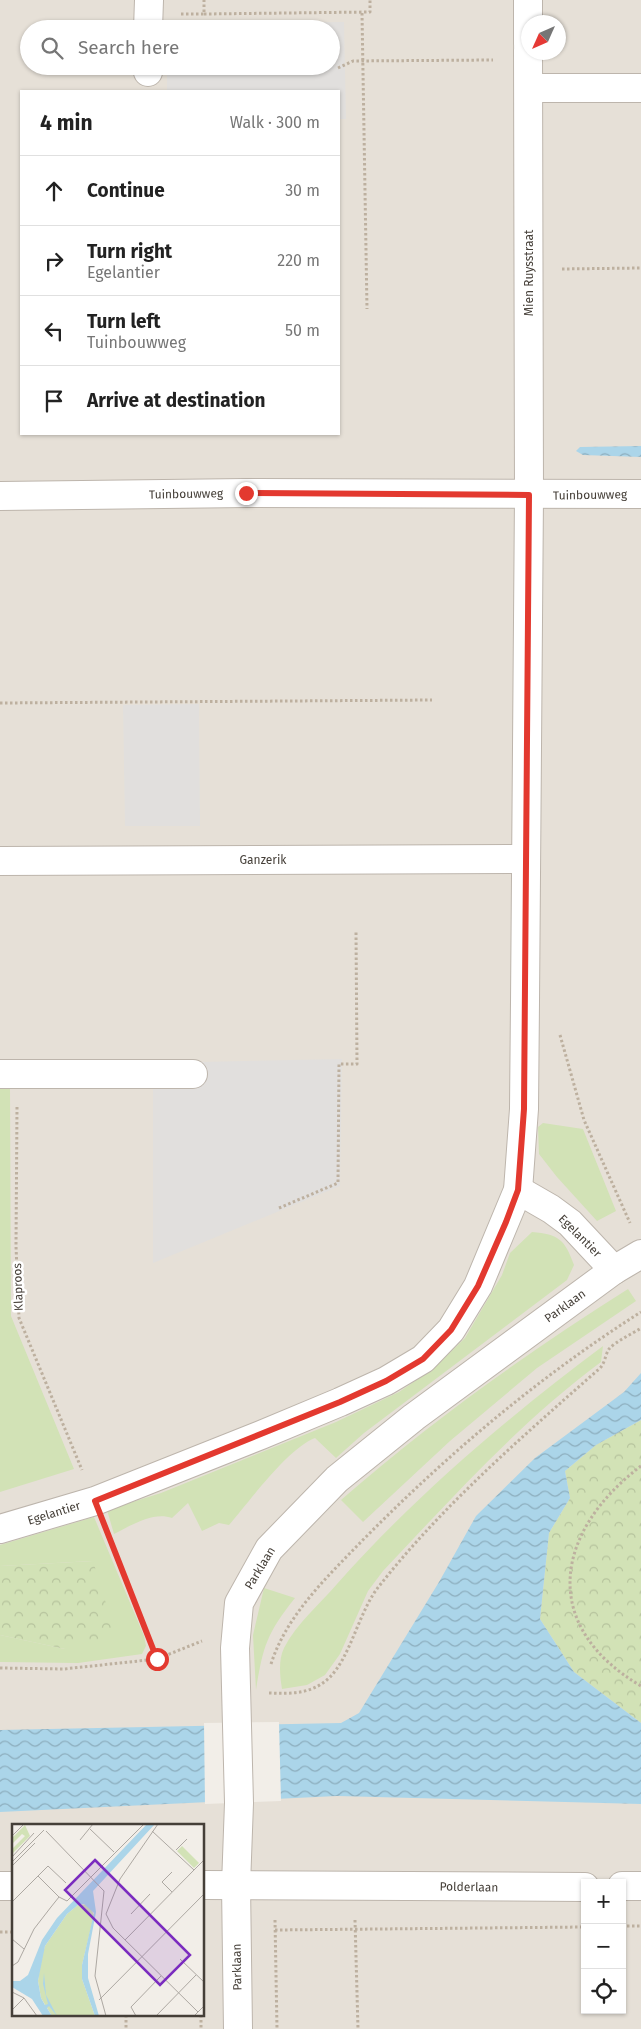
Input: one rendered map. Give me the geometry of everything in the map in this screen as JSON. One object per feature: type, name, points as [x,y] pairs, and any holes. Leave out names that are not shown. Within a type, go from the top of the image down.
[{"type":"street","points":[[148,0],[148,20]]},
{"type":"street","name":"Mien Ruysstraat","points":[[528,0],[528,15]]},
{"type":"street","name":"Mien Ruysstraat","points":[[528,60],[529,495]]},
{"type":"street","points":[[529,88],[641,88]]},
{"type":"street","name":"Tuinbouwweg","points":[[0,496],[246,493],[641,494]]},
{"type":"street","name":"Egelantier","points":[[0,1529],[95,1501],[340,1402],[386,1381],[423,1359],[451,1330],[478,1286],[518,1190],[524,1109],[529,495]]},
{"type":"street","name":"Ganzerik","points":[[0,861],[526,859]]},
{"type":"street","points":[[9,1075],[193,1074]]},
{"type":"street","name":"Egelantier","points":[[518,1190],[552,1209],[570,1223],[614,1270]]},
{"type":"street","name":"Parklaan","points":[[238,2029],[236,1885],[239,1803],[236,1648],[239,1603],[269,1549],[337,1479],[414,1417],[614,1270],[637,1242]]},
{"type":"street","name":"Polderlaan","points":[[205,1885],[581,1887]]},
{"type":"street","points":[[626,1886],[641,1886]]},
{"type":"path","points":[[204,14],[362,13],[370,12],[370,0]]},
{"type":"path","points":[[362,13],[367,309]]},
{"type":"path","points":[[340,67],[353,61],[521,51]]},
{"type":"path","points":[[529,270],[641,268]]},
{"type":"path","points":[[0,703],[432,700]]},
{"type":"path","points":[[279,1208],[338,1183],[339,1064],[357,1064],[356,932]]},
{"type":"path","points":[[525,1002],[562,1037],[584,1120],[637,1242]]},
{"type":"path","name":"Klaproos","points":[[9,1075],[19,1318],[95,1501],[157,1659]]},
{"type":"path","points":[[270,1667],[278,1644],[292,1618],[390,1512],[491,1420],[592,1343],[641,1312]]},
{"type":"path","points":[[267,1684],[266,1693],[291,1694],[315,1689],[330,1677],[344,1657],[356,1627],[378,1587],[411,1548],[496,1461],[602,1367],[610,1349],[641,1328]]},
{"type":"path","points":[[641,1466],[596,1509],[574,1551],[569,1582],[572,1609],[586,1640],[617,1672],[641,1686]]},
{"type":"path","points":[[0,1668],[64,1669],[157,1659],[209,1639],[236,1648]]},
{"type":"path","points":[[354,1886],[358,2029]]},
{"type":"path","points":[[275,1925],[277,2029]]},
{"type":"path","points":[[626,1926],[641,1926]]},
{"type":"path","points":[[275,1930],[581,1927]]},
{"type":"path","points":[[126,2016],[126,2029]]},
{"type":"path","points":[[201,2016],[201,2029]]},
{"type":"shaded area","points":[[0,0],[641,0],[641,2029],[0,2029]]},
{"type":"shaded area","points":[[340,22],[344,22],[346,119],[340,119],[340,90],[167,90],[167,75],[340,75]]},
{"type":"shaded area","points":[[199,704],[200,826],[125,826],[123,705]]},
{"type":"shaded area","points":[[342,1059],[340,1186],[153,1263],[153,1063]]},
{"type":"green space","points":[[10,1088],[11,1316],[74,1469],[0,1492],[0,1089]]},
{"type":"green space","points":[[543,1123],[583,1129],[616,1211],[597,1221],[557,1177],[539,1154],[538,1127]]},
{"type":"green space","points":[[532,1232],[549,1234],[564,1244],[574,1265],[567,1280],[364,1433],[336,1458],[315,1438],[304,1444],[281,1464],[229,1525],[219,1523],[202,1531],[188,1503],[172,1518],[157,1516],[134,1524],[114,1534],[107,1510],[161,1493],[336,1422],[399,1392],[434,1368],[465,1338],[502,1275],[510,1253]]},
{"type":"green space","points":[[628,1289],[636,1301],[537,1368],[450,1441],[363,1522],[341,1500],[445,1415],[480,1389]]},
{"type":"green space","points":[[603,1346],[601,1362],[571,1385],[515,1435],[383,1571],[368,1591],[340,1654],[325,1675],[307,1685],[282,1689],[280,1663],[284,1648],[289,1639],[367,1551],[464,1458],[532,1401]]},
{"type":"green space","points":[[641,1420],[641,1723],[574,1672],[540,1619],[549,1533],[570,1498],[565,1471],[596,1445]]},
{"type":"green space","points":[[94,1517],[144,1636],[146,1646],[142,1654],[78,1663],[0,1662],[0,1635],[65,1649],[93,1561],[0,1566],[0,1545]]},
{"type":"green space","points":[[93,1561],[114,1635],[65,1649],[0,1635],[0,1566]]},
{"type":"green space","points":[[264,1588],[295,1598],[272,1631],[261,1662],[256,1690],[253,1635]]},
{"type":"water","points":[[641,446],[641,457],[583,455],[576,451],[580,447]]},
{"type":"water","points":[[641,1373],[641,1420],[596,1445],[565,1471],[570,1498],[549,1533],[540,1619],[574,1672],[641,1723],[641,1804],[337,1796],[0,1812],[0,1730],[341,1723],[359,1713],[439,1582],[476,1516],[535,1458],[624,1392]]},
{"type":"pier","points":[[279,1722],[281,1801],[205,1804],[204,1723]]},
{"type":"route","points":[[157,1659],[95,1501],[340,1402],[386,1381],[423,1359],[451,1330],[478,1286],[518,1190],[524,1109],[529,495],[246,493]]}]
